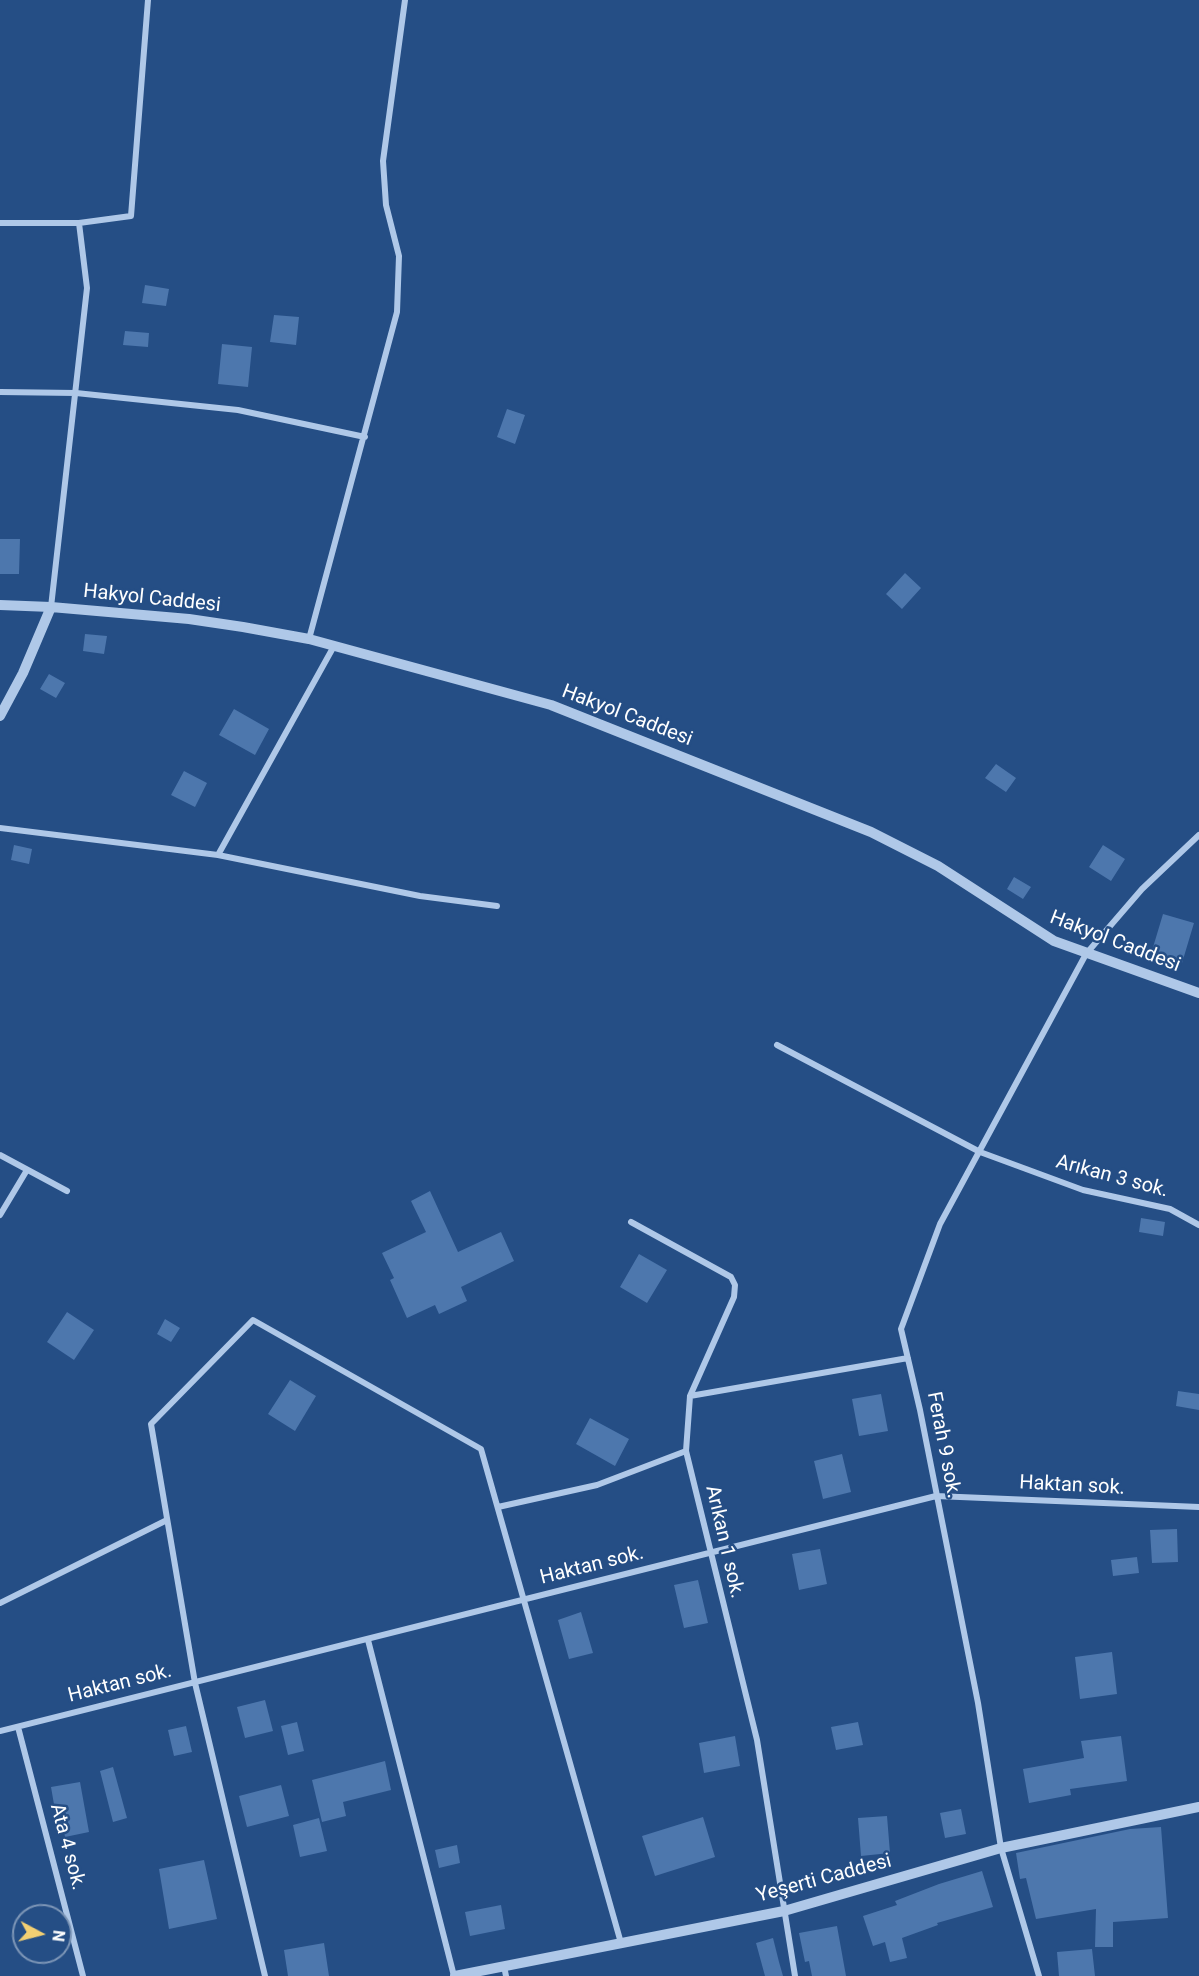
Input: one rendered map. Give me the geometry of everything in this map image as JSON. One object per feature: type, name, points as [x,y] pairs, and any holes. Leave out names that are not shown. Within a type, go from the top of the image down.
[{"type":"street","points":[[0,223],[78,223],[131,216],[148,0]]},
{"type":"street","points":[[309,639],[397,312],[399,256],[386,205],[383,161],[405,0]]},
{"type":"street","points":[[0,716],[31,656],[51,607],[87,288],[78,223]]},
{"type":"street","points":[[0,392],[76,393],[238,410],[365,437]]},
{"type":"street","name":"Hakyol Caddesi","points":[[0,605],[189,619],[309,639],[489,686],[562,709],[871,832],[938,866],[1054,941],[1199,993]]},
{"type":"street","points":[[218,855],[334,646]]},
{"type":"street","points":[[0,828],[218,855],[420,896],[496,906]]},
{"type":"street","name":"Ferah 9 sok.","points":[[1039,1976],[1001,1848],[978,1703],[901,1329],[940,1224],[1086,954],[1142,889],[1199,835]]},
{"type":"street","name":"Arıkan 3 sok.","points":[[777,1044],[980,1152],[1083,1190],[1170,1209],[1199,1225]]},
{"type":"street","points":[[0,1155],[67,1191]]},
{"type":"street","points":[[0,1215],[27,1170]]},
{"type":"street","name":"Arıkan 1 sok.","points":[[631,1222],[731,1277],[735,1285],[734,1297],[690,1396],[686,1451],[709,1554],[757,1740],[795,1976]]},
{"type":"street","points":[[265,1976],[195,1683],[151,1424],[253,1320],[481,1449],[526,1600],[621,1943]]},
{"type":"street","points":[[690,1396],[908,1358]]},
{"type":"street","points":[[498,1507],[597,1485],[686,1451]]},
{"type":"street","name":"Haktan sok.","points":[[0,1731],[936,1496],[1199,1507]]},
{"type":"street","points":[[0,1603],[167,1520]]},
{"type":"street","points":[[368,1640],[454,1976]]},
{"type":"street","name":"Ata 4 sok.","points":[[18,1727],[83,1976]]},
{"type":"street","name":"Yeşerti Caddesi","points":[[454,1976],[505,1971],[621,1943],[784,1911],[1001,1848],[1199,1807]]},
{"type":"building","points":[[145,285],[169,289],[166,306],[142,303]]},
{"type":"building","points":[[274,315],[299,317],[296,345],[270,342]]},
{"type":"building","points":[[125,331],[149,333],[148,347],[123,345]]},
{"type":"building","points":[[222,344],[252,347],[248,387],[218,384]]},
{"type":"building","points":[[507,409],[525,415],[515,444],[497,437]]},
{"type":"building","points":[[0,539],[20,539],[19,574],[0,574]]},
{"type":"building","points":[[905,573],[921,588],[902,609],[886,594]]},
{"type":"building","points":[[85,634],[107,636],[104,654],[83,651]]},
{"type":"building","points":[[49,674],[65,683],[56,698],[40,689]]},
{"type":"building","points":[[234,709],[269,729],[255,755],[219,735]]},
{"type":"building","points":[[996,764],[1016,778],[1006,792],[985,778]]},
{"type":"building","points":[[184,771],[207,783],[195,807],[171,795]]},
{"type":"building","points":[[14,845],[32,849],[29,864],[11,860]]},
{"type":"building","points":[[1103,845],[1125,859],[1111,881],[1089,867]]},
{"type":"building","points":[[1014,877],[1031,887],[1023,899],[1007,889]]},
{"type":"building","points":[[1163,914],[1194,923],[1182,963],[1151,954]]},
{"type":"building","points":[[430,1191],[458,1252],[501,1232],[514,1261],[461,1287],[467,1301],[439,1314],[435,1305],[407,1318],[390,1280],[394,1278],[382,1253],[426,1232],[411,1201]]},
{"type":"building","points":[[1141,1218],[1165,1222],[1163,1236],[1139,1232]]},
{"type":"building","points":[[639,1254],[667,1270],[647,1303],[620,1287]]},
{"type":"building","points":[[67,1312],[94,1330],[74,1360],[47,1342]]},
{"type":"building","points":[[165,1319],[180,1328],[171,1342],[157,1334]]},
{"type":"building","points":[[290,1380],[316,1396],[295,1431],[268,1414]]},
{"type":"building","points":[[1178,1391],[1199,1394],[1199,1410],[1176,1406]]},
{"type":"building","points":[[881,1394],[888,1431],[859,1436],[852,1399]]},
{"type":"building","points":[[590,1418],[629,1439],[615,1466],[576,1444]]},
{"type":"building","points":[[842,1454],[851,1492],[823,1499],[814,1461]]},
{"type":"building","points":[[1177,1529],[1178,1562],[1152,1563],[1150,1530]]},
{"type":"building","points":[[820,1549],[827,1584],[799,1590],[792,1554]]},
{"type":"building","points":[[1137,1557],[1139,1573],[1113,1576],[1111,1560]]},
{"type":"building","points":[[698,1580],[708,1623],[684,1628],[674,1585]]},
{"type":"building","points":[[581,1612],[593,1653],[569,1659],[558,1620]]},
{"type":"building","points":[[1112,1652],[1117,1694],[1080,1699],[1075,1657]]},
{"type":"building","points":[[265,1700],[273,1731],[245,1738],[237,1707]]},
{"type":"building","points":[[297,1722],[304,1751],[288,1755],[281,1726]]},
{"type":"building","points":[[858,1722],[863,1745],[836,1750],[831,1727]]},
{"type":"building","points":[[186,1726],[192,1752],[174,1756],[168,1730]]},
{"type":"building","points":[[735,1736],[740,1766],[704,1773],[699,1743]]},
{"type":"building","points":[[1121,1736],[1127,1781],[1070,1789],[1071,1795],[1029,1803],[1023,1769],[1084,1758],[1081,1741]]},
{"type":"building","points":[[385,1761],[391,1790],[343,1802],[346,1816],[322,1822],[312,1780]]},
{"type":"building","points":[[113,1767],[127,1818],[113,1822],[100,1771]]},
{"type":"building","points":[[80,1782],[89,1832],[65,1837],[61,1815],[56,1816],[51,1787]]},
{"type":"building","points":[[281,1785],[289,1816],[247,1827],[239,1796]]},
{"type":"building","points":[[961,1809],[966,1834],[945,1838],[940,1813]]},
{"type":"building","points":[[887,1816],[890,1853],[861,1856],[858,1818]]},
{"type":"building","points":[[703,1817],[715,1857],[655,1876],[642,1836]]},
{"type":"building","points":[[319,1818],[327,1851],[300,1857],[293,1825]]},
{"type":"building","points":[[1161,1827],[1168,1918],[1113,1922],[1113,1947],[1095,1947],[1096,1909],[1036,1919],[1026,1878],[1020,1879],[1016,1853],[1130,1829]]},
{"type":"building","points":[[457,1845],[460,1863],[439,1868],[435,1850]]},
{"type":"building","points":[[204,1860],[217,1919],[169,1929],[159,1869]]},
{"type":"building","points":[[982,1871],[993,1907],[937,1923],[938,1925],[902,1938],[907,1958],[890,1962],[885,1942],[873,1946],[863,1916],[897,1905],[895,1901],[939,1884]]},
{"type":"building","points":[[501,1905],[505,1929],[470,1936],[465,1912]]},
{"type":"building","points":[[837,1926],[846,1976],[812,1976],[809,1961],[805,1962],[799,1933]]},
{"type":"building","points":[[773,1938],[783,1976],[765,1976],[756,1943]]},
{"type":"building","points":[[324,1943],[329,1976],[288,1976],[284,1950]]},
{"type":"building","points":[[1092,1949],[1095,1976],[1059,1976],[1057,1952]]}]
